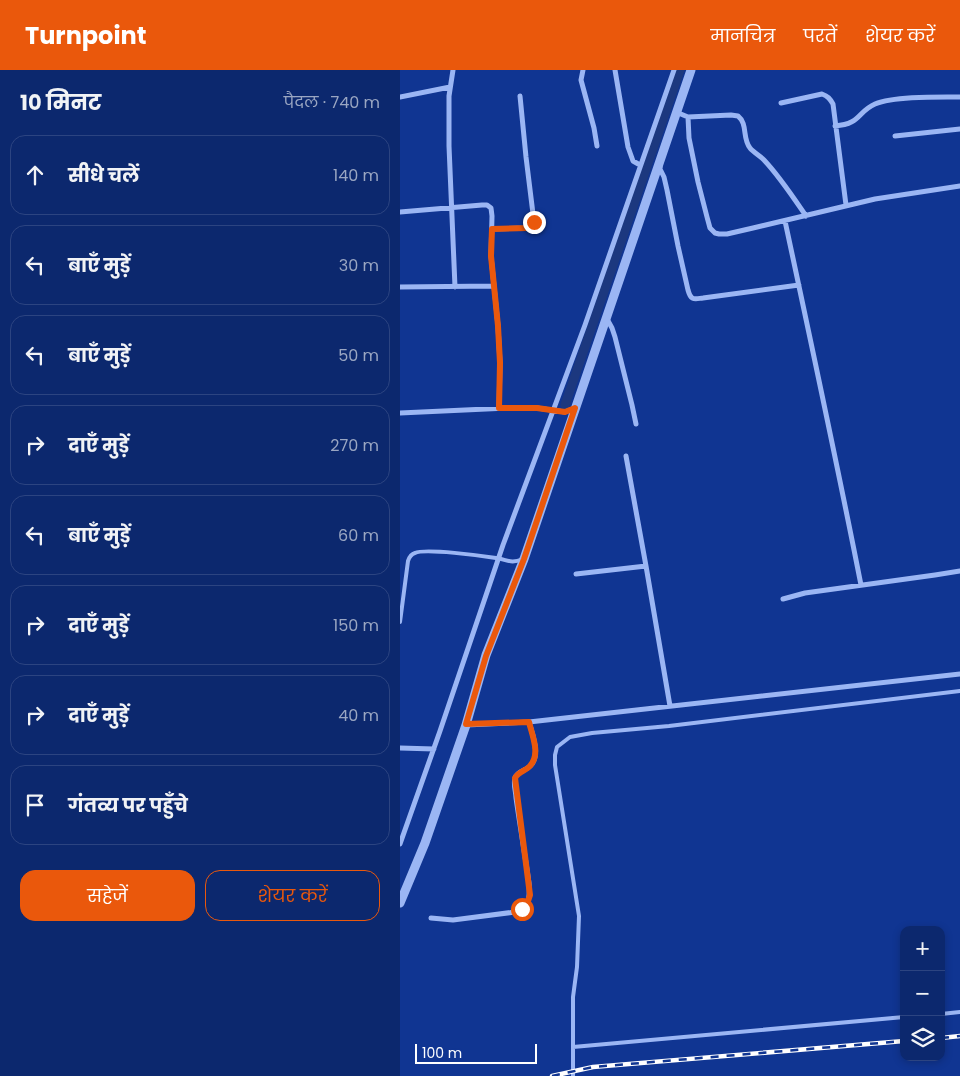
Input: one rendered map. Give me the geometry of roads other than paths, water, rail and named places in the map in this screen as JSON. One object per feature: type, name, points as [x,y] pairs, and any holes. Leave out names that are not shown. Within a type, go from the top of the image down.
[{"type":"street","points":[[453,70],[449,96],[449,129],[455,287]]},
{"type":"street","points":[[583,70],[581,80],[592,117],[597,146]]},
{"type":"street","points":[[615,70],[628,147],[633,160],[640,165]]},
{"type":"street","points":[[400,844],[674,70]]},
{"type":"street","points":[[400,903],[425,843],[466,724],[486,656],[524,559],[691,70]]},
{"type":"street","points":[[400,97],[450,87]]},
{"type":"street","points":[[781,103],[822,94],[830,99],[833,104],[846,205]]},
{"type":"street","points":[[492,229],[534,226],[520,96]]},
{"type":"street","points":[[835,126],[850,124],[874,104],[898,99],[960,97]]},
{"type":"street","points":[[676,112],[688,116],[731,114],[738,116],[743,122],[750,148],[764,160],[780,179],[806,216]]},
{"type":"street","points":[[688,116],[688,138],[698,182],[710,228],[715,233],[727,234],[875,199],[960,186]]},
{"type":"street","points":[[895,136],[960,129]]},
{"type":"street","points":[[660,158],[660,169],[664,176],[689,296],[691,298],[799,285]]},
{"type":"street","points":[[400,212],[452,206],[482,205],[490,207],[492,211],[491,256],[499,345],[499,408]]},
{"type":"street","points":[[785,220],[861,585]]},
{"type":"street","points":[[400,287],[494,286]]},
{"type":"street","points":[[609,311],[607,319],[615,337],[636,424]]},
{"type":"street","points":[[400,412],[537,408],[565,412],[575,408]]},
{"type":"street","points":[[626,456],[670,706]]},
{"type":"street","points":[[576,574],[646,566]]},
{"type":"street","points":[[784,599],[805,592],[960,570]]},
{"type":"street","points":[[466,724],[529,722],[960,674]]},
{"type":"street","points":[[430,918],[454,920],[515,912],[522,909],[528,901],[530,895],[529,883],[515,778],[517,774],[532,764],[535,754],[529,722]]},
{"type":"street","points":[[400,748],[434,749]]},
{"type":"lane","points":[[400,622],[408,562],[410,556],[414,553],[423,551],[500,559],[514,563],[524,559]]},
{"type":"lane","points":[[573,1076],[573,997],[577,967],[579,916],[555,765],[557,747],[562,742],[570,736],[592,733],[670,726],[960,691]]},
{"type":"lane","points":[[945,1014],[960,1012]]},
{"type":"lane","points":[[573,1047],[900,1017]]},
{"type":"waterway","points":[[565,405],[680,70]]},
{"type":"railway","points":[[945,1038],[960,1036]]},
{"type":"railway","points":[[552,1076],[593,1067],[900,1041]]}]
